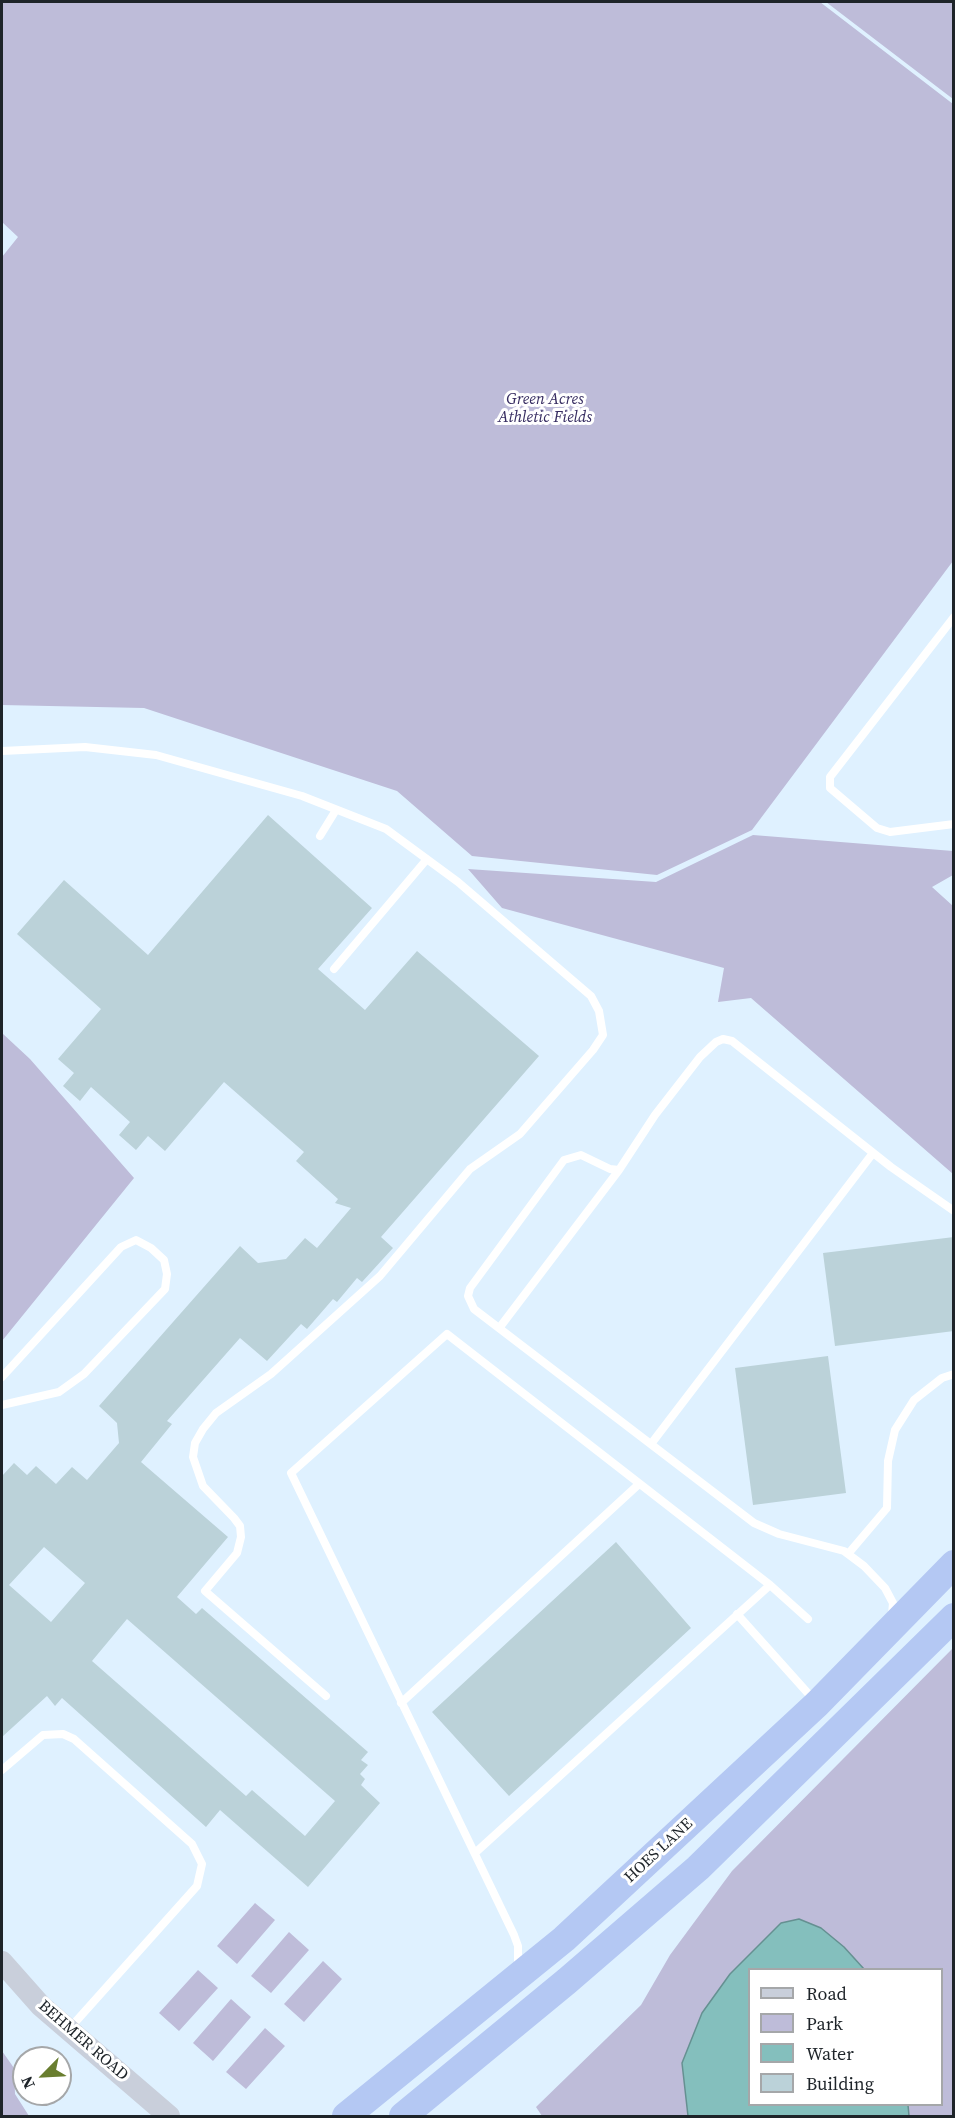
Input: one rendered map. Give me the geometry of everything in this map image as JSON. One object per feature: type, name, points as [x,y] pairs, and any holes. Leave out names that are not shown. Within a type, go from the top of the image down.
[{"type":"highway","name":"HOES LANE","points":[[346,2116],[564,1939],[817,1704],[954,1564]]},
{"type":"highway","points":[[403,2116],[567,1981],[698,1868],[954,1617]]},
{"type":"street","name":"BEHMER ROAD","points":[[2,1962],[41,2006],[170,2116]]},
{"type":"lane","points":[[954,616],[830,777],[830,788],[877,828],[890,832],[954,824]]},
{"type":"lane","points":[[2,751],[85,747],[156,755],[302,796],[386,829],[458,882],[591,996],[599,1011],[603,1035],[593,1050],[520,1134],[470,1169],[380,1276],[271,1374],[216,1413],[195,1443],[193,1457],[203,1486],[240,1526],[241,1537],[237,1553],[206,1591],[326,1696]]},
{"type":"lane","points":[[320,836],[336,810]]},
{"type":"lane","points":[[334,969],[427,860]]},
{"type":"lane","points":[[500,1328],[619,1170],[655,1115],[700,1057],[716,1042],[723,1039],[732,1041],[873,1153],[954,1211]]},
{"type":"lane","points":[[651,1444],[873,1153]]},
{"type":"lane","points":[[619,1170],[581,1155],[564,1160],[470,1288],[468,1296],[474,1309],[754,1523],[779,1534],[849,1554],[885,1588],[893,1603],[892,1629]]},
{"type":"lane","points":[[2,1377],[121,1247],[136,1240],[164,1260],[167,1274],[165,1289],[84,1374],[59,1392],[2,1405]]},
{"type":"lane","points":[[516,1979],[518,1946],[291,1473],[447,1334],[770,1585],[808,1620]]},
{"type":"lane","points":[[849,1554],[887,1508],[888,1461],[895,1430],[914,1400],[942,1378],[954,1374]]},
{"type":"lane","points":[[401,1703],[639,1484]]},
{"type":"lane","points":[[475,1853],[770,1585]]},
{"type":"lane","points":[[737,1614],[817,1704]]},
{"type":"lane","points":[[2,1770],[43,1735],[63,1734],[74,1739],[192,1844],[202,1864],[197,1886],[69,2029]]},
{"type":"green space","name":"Green Acres Athletic Fields","points":[[2,2],[820,2],[953,104],[953,561],[752,830],[657,875],[472,856],[397,791],[144,708],[2,705],[2,257],[18,237],[2,222]]},
{"type":"green space","points":[[826,2],[953,2],[953,99]]},
{"type":"green space","points":[[753,835],[953,851],[953,875],[932,887],[953,906],[953,1174],[751,998],[718,1002],[724,968],[502,908],[468,869],[656,882]]},
{"type":"green space","points":[[2,1033],[30,1059],[134,1178],[2,1341]]},
{"type":"green space","points":[[953,1648],[953,2116],[909,2116],[908,2106],[943,2106],[943,1968],[863,1968],[844,1947],[799,1919],[781,1924],[731,1974],[702,2013],[682,2063],[688,2116],[542,2116],[536,2107],[641,2005],[670,1955],[732,1871]]},
{"type":"green space","points":[[255,1903],[275,1920],[237,1964],[217,1946]]},
{"type":"green space","points":[[289,1932],[309,1950],[271,1993],[251,1976]]},
{"type":"green space","points":[[323,1961],[342,1979],[304,2022],[284,2004]]},
{"type":"green space","points":[[198,1970],[218,1988],[179,2031],[159,2013]]},
{"type":"green space","points":[[231,1999],[251,2017],[213,2061],[193,2043]]},
{"type":"green space","points":[[265,2028],[285,2046],[246,2089],[226,2072]]},
{"type":"green space","points":[[2,2051],[12,2065],[12,2106],[23,2106],[29,2116],[2,2116]]},
{"type":"water","points":[[799,1919],[821,1928],[844,1947],[863,1968],[748,1968],[748,2106],[908,2106],[909,2116],[688,2116],[682,2063],[702,2013],[730,1974],[781,1923]]},
{"type":"building","points":[[268,815],[372,908],[318,969],[365,1010],[417,951],[539,1056],[381,1237],[393,1248],[362,1282],[357,1278],[337,1302],[333,1299],[307,1329],[301,1324],[267,1361],[240,1338],[167,1421],[172,1424],[141,1462],[228,1537],[177,1597],[196,1614],[202,1608],[368,1752],[361,1760],[368,1765],[360,1774],[365,1779],[361,1785],[380,1803],[308,1887],[220,1810],[206,1827],[62,1698],[55,1706],[47,1696],[2,1737],[2,1476],[14,1463],[27,1475],[36,1466],[56,1484],[72,1467],[87,1480],[119,1443],[117,1423],[99,1406],[240,1246],[258,1263],[286,1259],[305,1238],[317,1248],[351,1208],[335,1203],[338,1199],[296,1161],[304,1152],[224,1082],[165,1151],[148,1136],[136,1150],[119,1135],[130,1122],[91,1087],[80,1101],[63,1086],[74,1073],[58,1059],[101,1009],[17,934],[64,880],[148,955]],"holes":[[[44,1547],[85,1583],[51,1622],[9,1585]],[[127,1619],[335,1801],[305,1836],[252,1790],[246,1796],[92,1661]]]},
{"type":"building","points":[[954,1237],[954,1331],[835,1346],[823,1253]]},
{"type":"building","points":[[828,1356],[846,1493],[753,1505],[735,1368]]},
{"type":"building","points":[[616,1542],[691,1628],[509,1796],[432,1712]]}]
